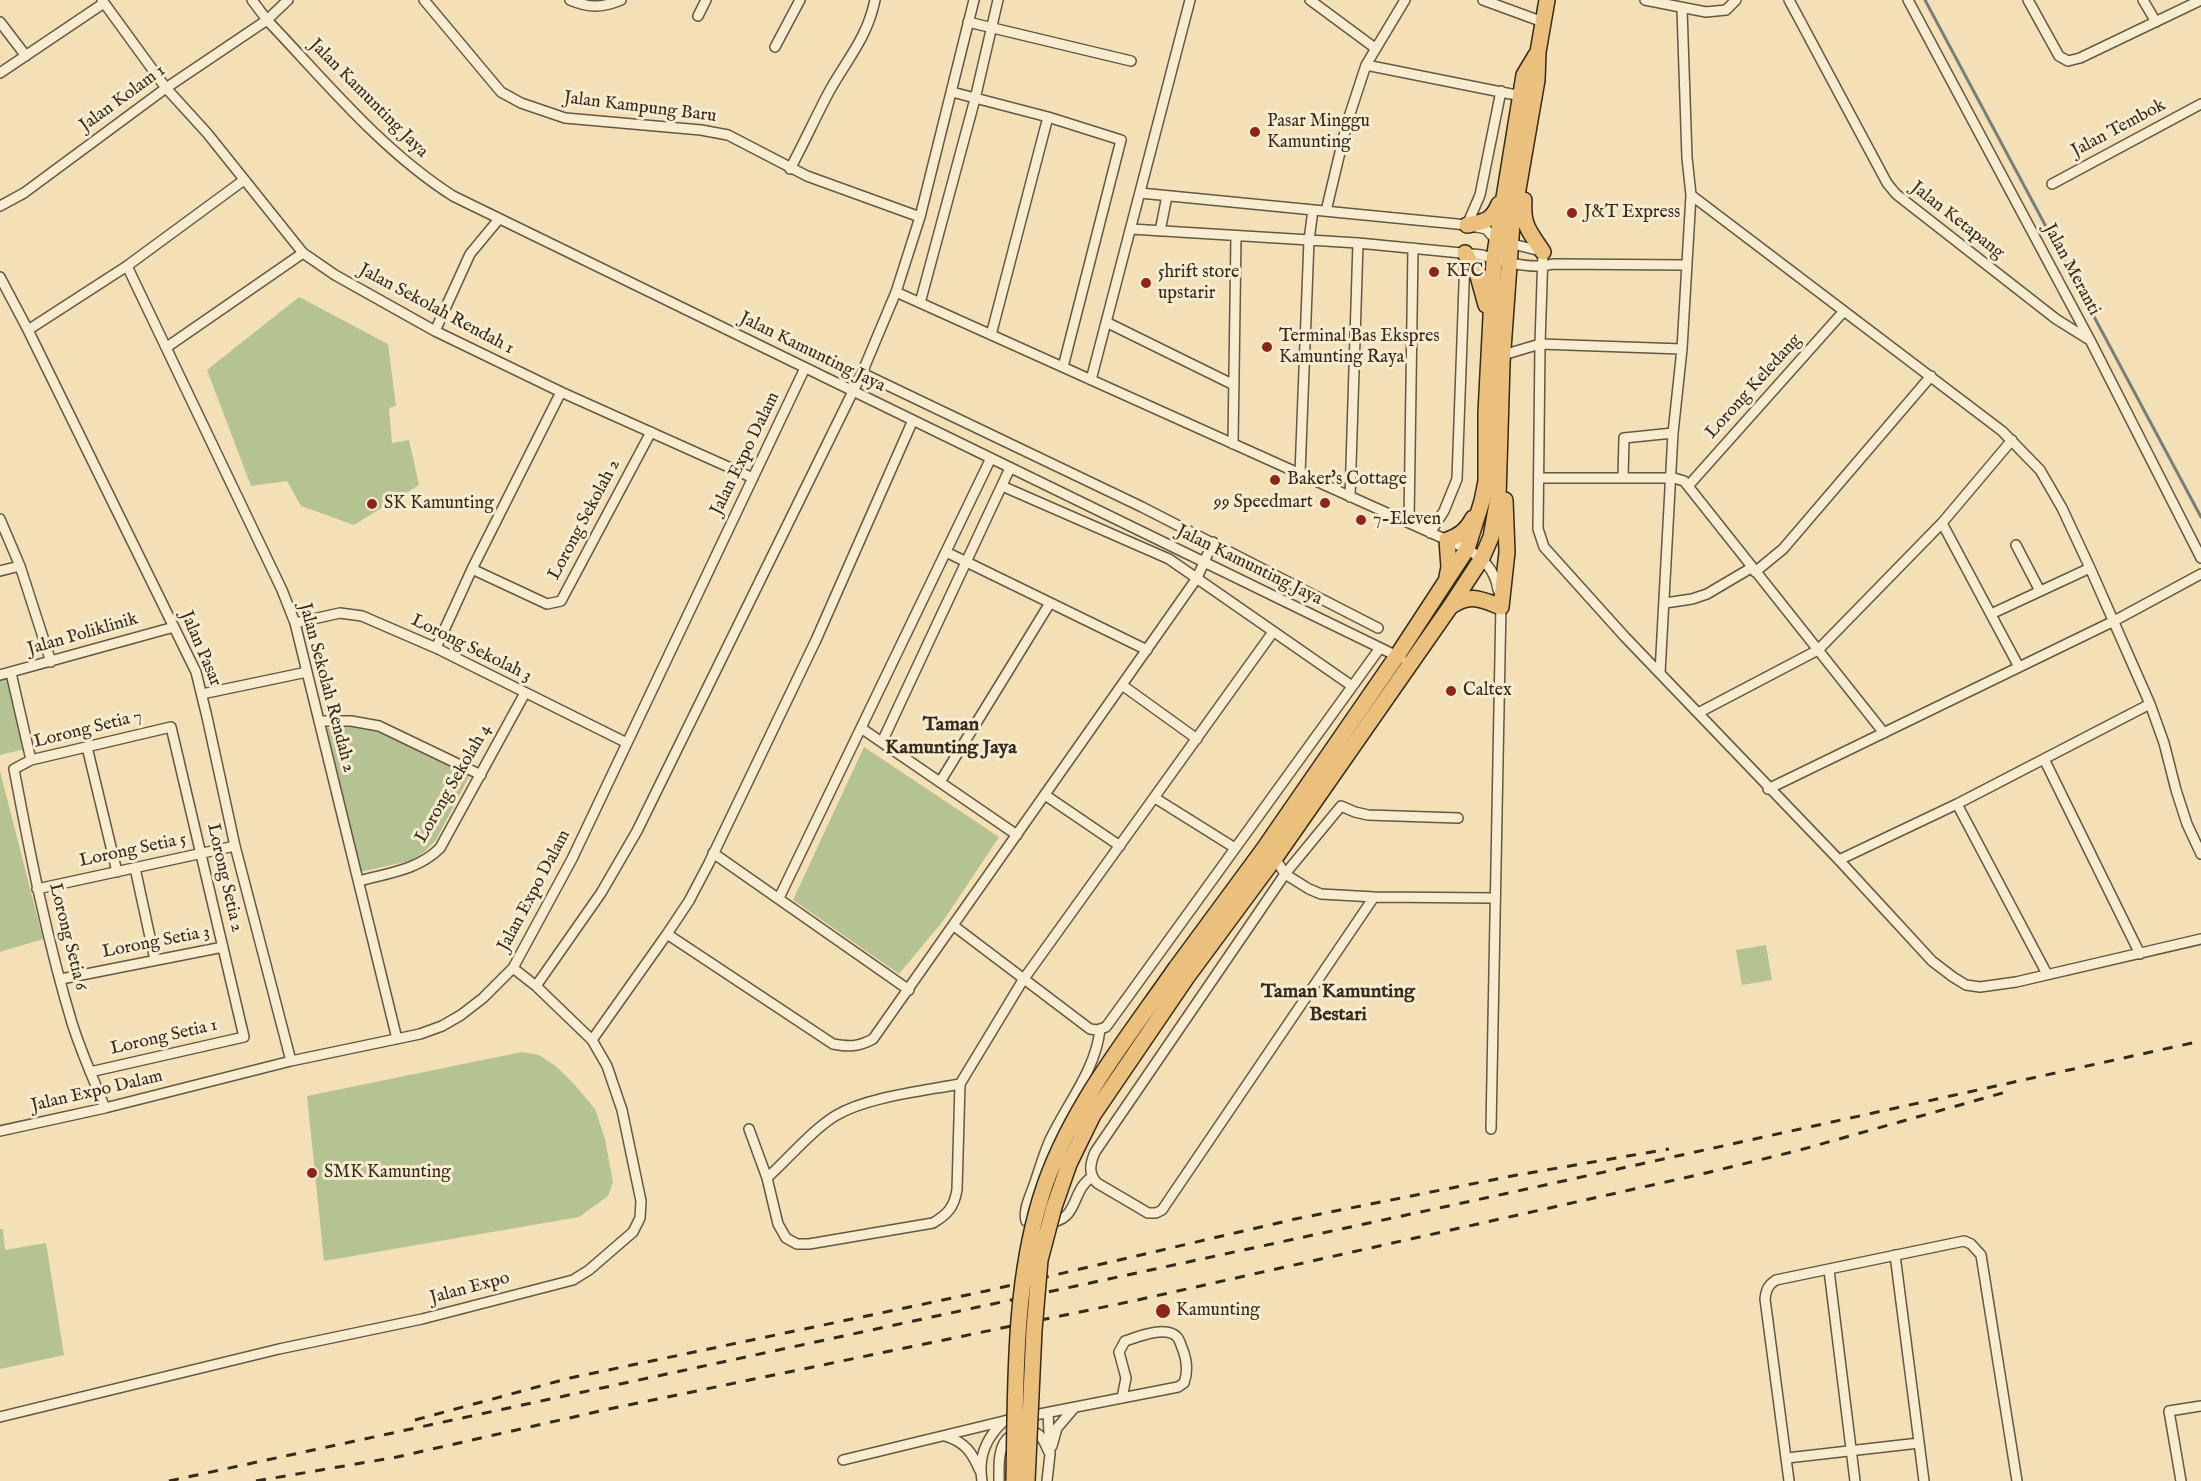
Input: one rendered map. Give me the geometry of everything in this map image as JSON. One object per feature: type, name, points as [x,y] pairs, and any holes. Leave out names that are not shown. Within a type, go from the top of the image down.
[{"type":"main road","points":[[1027,1481],[1039,1272],[1054,1207],[1069,1164],[1093,1115],[1182,972],[1263,850],[1404,660],[1450,607],[1482,558],[1491,537],[1496,516],[1503,355],[1512,224],[1537,80],[1538,52],[1547,0]]},
{"type":"main road","points":[[1014,1481],[1019,1323],[1027,1257],[1041,1197],[1056,1158],[1076,1117],[1101,1075],[1275,858],[1404,660],[1467,549],[1482,501],[1485,481],[1496,240],[1524,75],[1538,52]]},
{"type":"main road","points":[[1528,137],[1524,221],[1542,260]]},
{"type":"main road","points":[[1467,225],[1486,222],[1491,218],[1504,192]]},
{"type":"main road","points":[[1465,253],[1478,276],[1486,305],[1488,377]]},
{"type":"main road","points":[[1450,607],[1468,598],[1481,599],[1501,607],[1505,579],[1506,528],[1505,497],[1498,472]]},
{"type":"main road","points":[[1446,583],[1449,567],[1447,540],[1457,536],[1468,527],[1482,501]]},
{"type":"street","name":"Jalan Kamunting Jaya","points":[[252,0],[267,20],[400,159],[453,196],[1404,660]]},
{"type":"street","name":"Jalan Kolam 1","points":[[0,206],[24,193],[166,88],[267,20],[288,0]]},
{"type":"street","name":"Jalan Kampung Baru","points":[[424,0],[501,93],[521,103],[565,118],[701,130],[728,135],[790,169],[920,217]]},
{"type":"street","points":[[570,0],[583,6],[596,8],[621,0]]},
{"type":"street","points":[[698,16],[706,0]]},
{"type":"street","points":[[775,47],[800,0]]},
{"type":"street","points":[[790,169],[831,90],[859,45],[871,20],[875,0]]},
{"type":"street","points":[[536,986],[601,893],[638,831],[862,373],[896,292],[920,217],[974,0]]},
{"type":"street","points":[[920,303],[975,99],[998,0]]},
{"type":"street","points":[[1091,380],[1190,0]]},
{"type":"street","points":[[1311,0],[1375,48]]},
{"type":"street","points":[[1326,212],[1347,123],[1366,65],[1405,0]]},
{"type":"street","points":[[1483,0],[1543,22]]},
{"type":"street","points":[[1646,0],[1706,12],[1726,10],[1736,0]]},
{"type":"street","points":[[1695,11],[1697,0]]},
{"type":"street","name":"Jalan Ketapang","points":[[1789,0],[1887,183],[1896,194],[2056,320],[2090,340]]},
{"type":"street","name":"Jalan Meranti","points":[[1908,0],[2090,340],[2201,558]]},
{"type":"street","points":[[2028,0],[2060,56],[2068,61],[2075,60],[2201,0]]},
{"type":"street","points":[[2143,0],[2156,22]]},
{"type":"street","points":[[0,73],[103,1]]},
{"type":"street","name":"Jalan Sekolah Rendah 1","points":[[103,1],[166,88],[207,133],[303,253],[335,275],[435,331],[561,392],[753,478]]},
{"type":"street","points":[[1660,673],[1673,433],[1682,349],[1691,195],[1687,158],[1682,9]]},
{"type":"street","points":[[0,22],[26,56]]},
{"type":"street","points":[[968,22],[1131,61]]},
{"type":"street","points":[[1366,65],[1521,96]]},
{"type":"street","points":[[1467,225],[1480,195],[1501,91]]},
{"type":"street","points":[[952,92],[1048,117],[1121,141],[1063,367]]},
{"type":"street","name":"Jalan Tembok","points":[[2052,184],[2201,104]]},
{"type":"street","points":[[991,335],[1048,117]]},
{"type":"street","points":[[28,330],[127,266],[244,180]]},
{"type":"street","points":[[1140,193],[1467,225],[1486,229],[1496,240],[1511,243],[1553,264],[1686,265]]},
{"type":"street","points":[[1691,195],[2012,440],[2040,471],[2062,508],[2150,704],[2164,743],[2184,816],[2201,854]]},
{"type":"street","points":[[1160,231],[1167,196]]},
{"type":"street","points":[[1300,474],[1313,210]]},
{"type":"street","points":[[435,331],[470,254],[499,219]]},
{"type":"street","points":[[1131,229],[1358,243],[1482,255],[1510,262],[1542,260],[1553,264]]},
{"type":"street","points":[[1233,444],[1236,236]]},
{"type":"street","points":[[1350,496],[1358,243]]},
{"type":"street","points":[[1409,523],[1413,248]]},
{"type":"street","points":[[167,347],[303,253]]},
{"type":"street","points":[[1430,533],[1444,512],[1457,479],[1465,253]]},
{"type":"street","points":[[1542,260],[1538,529],[1544,547],[1932,962],[1966,985],[1980,987],[2016,982],[2201,939]]},
{"type":"street","name":"Jalan Sekolah Rendah 2","points":[[127,266],[282,590],[295,623],[397,1039]]},
{"type":"street","name":"Jalan Pasar","points":[[0,278],[28,330],[196,672],[235,846],[291,1061]]},
{"type":"street","points":[[896,292],[1467,549],[1482,558],[1493,572],[1501,607],[1491,1129]]},
{"type":"street","name":"Lorong Keledang","points":[[1689,485],[1844,311]]},
{"type":"street","points":[[1106,322],[1234,385]]},
{"type":"street","points":[[1503,355],[1540,344],[1682,349]]},
{"type":"street","name":"Jalan Expo Dalam","points":[[0,1131],[105,1108],[291,1061],[397,1039],[442,1026],[483,998],[513,968],[572,859],[806,368]]},
{"type":"street","points":[[862,373],[1214,542],[1378,628]]},
{"type":"street","points":[[1665,603],[1707,594],[1753,570],[1783,549],[1931,376]]},
{"type":"street","points":[[436,648],[472,568],[561,392]]},
{"type":"street","points":[[592,1040],[689,901],[816,640],[913,420]]},
{"type":"street","name":"Lorong Sekolah 2","points":[[472,568],[547,604],[561,601],[651,432]]},
{"type":"street","points":[[1623,478],[1624,438],[1673,433]]},
{"type":"street","points":[[1698,713],[1818,650],[1942,523],[2012,440]]},
{"type":"street","points":[[779,898],[991,458]]},
{"type":"street","points":[[882,742],[1010,468]]},
{"type":"street","points":[[1539,477],[1679,479],[1689,485],[1753,570],[1884,733]]},
{"type":"street","points":[[1002,486],[1169,559],[1352,686]]},
{"type":"street","points":[[0,519],[20,566],[51,662]]},
{"type":"street","points":[[1942,523],[2019,667]]},
{"type":"street","points":[[668,934],[833,1044],[850,1047],[873,1039],[1197,578],[1214,542]]},
{"type":"street","points":[[2016,545],[2040,591]]},
{"type":"street","points":[[945,552],[1147,650]]},
{"type":"street","points":[[0,571],[20,566]]},
{"type":"street","points":[[1991,614],[2090,568]]},
{"type":"street","points":[[1768,789],[2114,621],[2201,574]]},
{"type":"street","points":[[940,782],[1050,603]]},
{"type":"street","name":"Lorong Sekolah 3","points":[[295,623],[340,613],[362,616],[436,648],[627,743]]},
{"type":"street","name":"Jalan Poliklinik","points":[[0,675],[174,627]]},
{"type":"street","points":[[749,1129],[767,1178],[778,1224],[786,1238],[797,1244],[820,1243],[933,1222],[945,1216],[954,1205],[957,1190],[960,1084],[1023,980],[1273,632]]},
{"type":"street","points":[[954,926],[1090,1029],[1106,1027],[1380,648]]},
{"type":"street","points":[[202,694],[307,672]]},
{"type":"street","points":[[11,673],[32,760]]},
{"type":"street","points":[[1122,685],[1197,739]]},
{"type":"street","name":"Lorong Sekolah 4","points":[[359,880],[416,866],[440,848],[525,693]]},
{"type":"street","points":[[1839,860],[1957,804],[2150,704]]},
{"type":"street","points":[[319,722],[351,721],[379,726],[481,775]]},
{"type":"street","name":"Lorong Setia 7","points":[[14,769],[32,760],[171,727]]},
{"type":"street","name":"Lorong Setia 2","points":[[171,727],[244,1037]]},
{"type":"street","points":[[861,728],[1017,835]]},
{"type":"street","points":[[87,747],[117,872]]},
{"type":"street","points":[[2044,759],[2140,954]]},
{"type":"street","name":"Lorong Setia 6","points":[[14,769],[37,889],[72,1023],[105,1108]]},
{"type":"street","points":[[1045,795],[1120,846]]},
{"type":"street","points":[[1155,798],[1235,848]]},
{"type":"street","points":[[1957,804],[2047,974]]},
{"type":"street","points":[[1374,897],[1162,1210],[1148,1213],[1097,1183],[1092,1177],[1090,1168],[1095,1152],[1285,874],[1341,806],[1368,815],[1458,818]]},
{"type":"street","name":"Lorong Setia 5","points":[[37,889],[235,846]]},
{"type":"street","points":[[713,853],[909,990]]},
{"type":"street","points":[[1275,858],[1285,874],[1309,890],[1321,894],[1374,897],[1494,897]]},
{"type":"street","points":[[135,868],[155,960]]},
{"type":"street","name":"Lorong Setia 3","points":[[61,979],[223,947]]},
{"type":"street","name":"Jalan Expo","points":[[0,1418],[268,1352],[422,1319],[573,1280],[589,1270],[633,1232],[640,1218],[641,1201],[622,1110],[608,1066],[592,1040],[536,986],[513,968]]},
{"type":"street","points":[[1092,1177],[1081,1187],[1070,1213],[1059,1222],[1030,1223],[1026,1221],[1027,1204],[1049,1143],[1090,1064],[1098,1044],[1100,1029]]},
{"type":"street","name":"Lorong Setia 1","points":[[90,1072],[244,1037]]},
{"type":"street","points":[[767,1178],[835,1116],[854,1107],[877,1101],[960,1084]]},
{"type":"street","points":[[1790,1481],[1765,1299],[1770,1284],[1776,1280],[1964,1241],[1971,1244],[1981,1256],[2017,1481]]},
{"type":"street","points":[[1895,1255],[1924,1481]]},
{"type":"street","points":[[1829,1270],[1855,1481]]},
{"type":"street","points":[[843,1460],[1004,1421],[1074,1408],[1178,1387],[1184,1383],[1187,1367],[1178,1337],[1161,1332],[1125,1341],[1119,1352],[1126,1378],[1122,1398]]},
{"type":"street","points":[[2181,1481],[2169,1411],[2201,1406]]},
{"type":"street","points":[[1047,1481],[1050,1454],[1057,1428],[1074,1408]]},
{"type":"street","points":[[1048,1413],[1050,1454]]},
{"type":"street","points":[[982,1479],[984,1446],[991,1433],[1004,1421]]},
{"type":"street","points":[[999,1481],[999,1458],[1008,1436],[1020,1431],[1035,1433],[1041,1437],[1050,1454]]},
{"type":"street","points":[[945,1436],[964,1444],[972,1453],[982,1479]]},
{"type":"street","points":[[1787,1458],[1919,1443]]},
{"type":"green space","points":[[299,297],[388,344],[396,406],[389,408],[392,443],[409,440],[419,485],[354,525],[301,506],[287,481],[251,486],[207,370]]},
{"type":"green space","points":[[8,679],[25,749],[0,755],[0,680]]},
{"type":"green space","points":[[343,725],[370,729],[472,771],[436,840],[414,860],[360,872],[327,728]]},
{"type":"green space","points":[[864,747],[999,837],[943,921],[899,974],[793,900]]},
{"type":"green space","points":[[0,771],[43,939],[0,952]]},
{"type":"green space","points":[[1766,945],[1772,980],[1742,985],[1736,950]]},
{"type":"green space","points":[[522,1052],[539,1055],[557,1067],[595,1109],[605,1139],[613,1182],[608,1196],[579,1217],[324,1261],[307,1096]]},
{"type":"green space","points":[[0,1229],[3,1229],[5,1250],[46,1243],[64,1355],[0,1369]]},
{"type":"waterway","points":[[1925,0],[2201,517]]},
{"type":"railway","points":[[169,1481],[1504,1194],[2201,1041]]},
{"type":"railway","points":[[256,1481],[397,1457],[609,1409],[1133,1301],[1706,1173],[1800,1150],[2006,1092]]},
{"type":"railway","points":[[415,1420],[570,1378],[986,1291],[1295,1219],[1517,1175],[1669,1149]]},
{"type":"place","name":"Pasar Minggu Kamunting","points":[[1255,132]]},
{"type":"place","name":"J&T Express","points":[[1572,213]]},
{"type":"place","name":"KFC","points":[[1434,272]]},
{"type":"place","name":"5hrift store upstarir","points":[[1146,283]]},
{"type":"place","name":"Terminal Bas Ekspres Kamunting Raya","points":[[1267,347]]},
{"type":"place","name":"Baker's Cottage","points":[[1275,480]]},
{"type":"place","name":"99 Speedmart","points":[[1325,503]]},
{"type":"place","name":"SK Kamunting","points":[[372,504]]},
{"type":"place","name":"7-Eleven","points":[[1361,520]]},
{"type":"place","name":"Caltex","points":[[1451,691]]},
{"type":"place","name":"SMK Kamunting","points":[[312,1173]]},
{"type":"place","name":"Kamunting","points":[[1163,1311]]},
{"type":"district","name":"Taman Kamunting Jaya","points":[[951,738]]},
{"type":"district","name":"Taman Kamunting Bestari","points":[[1338,1004]]}]
